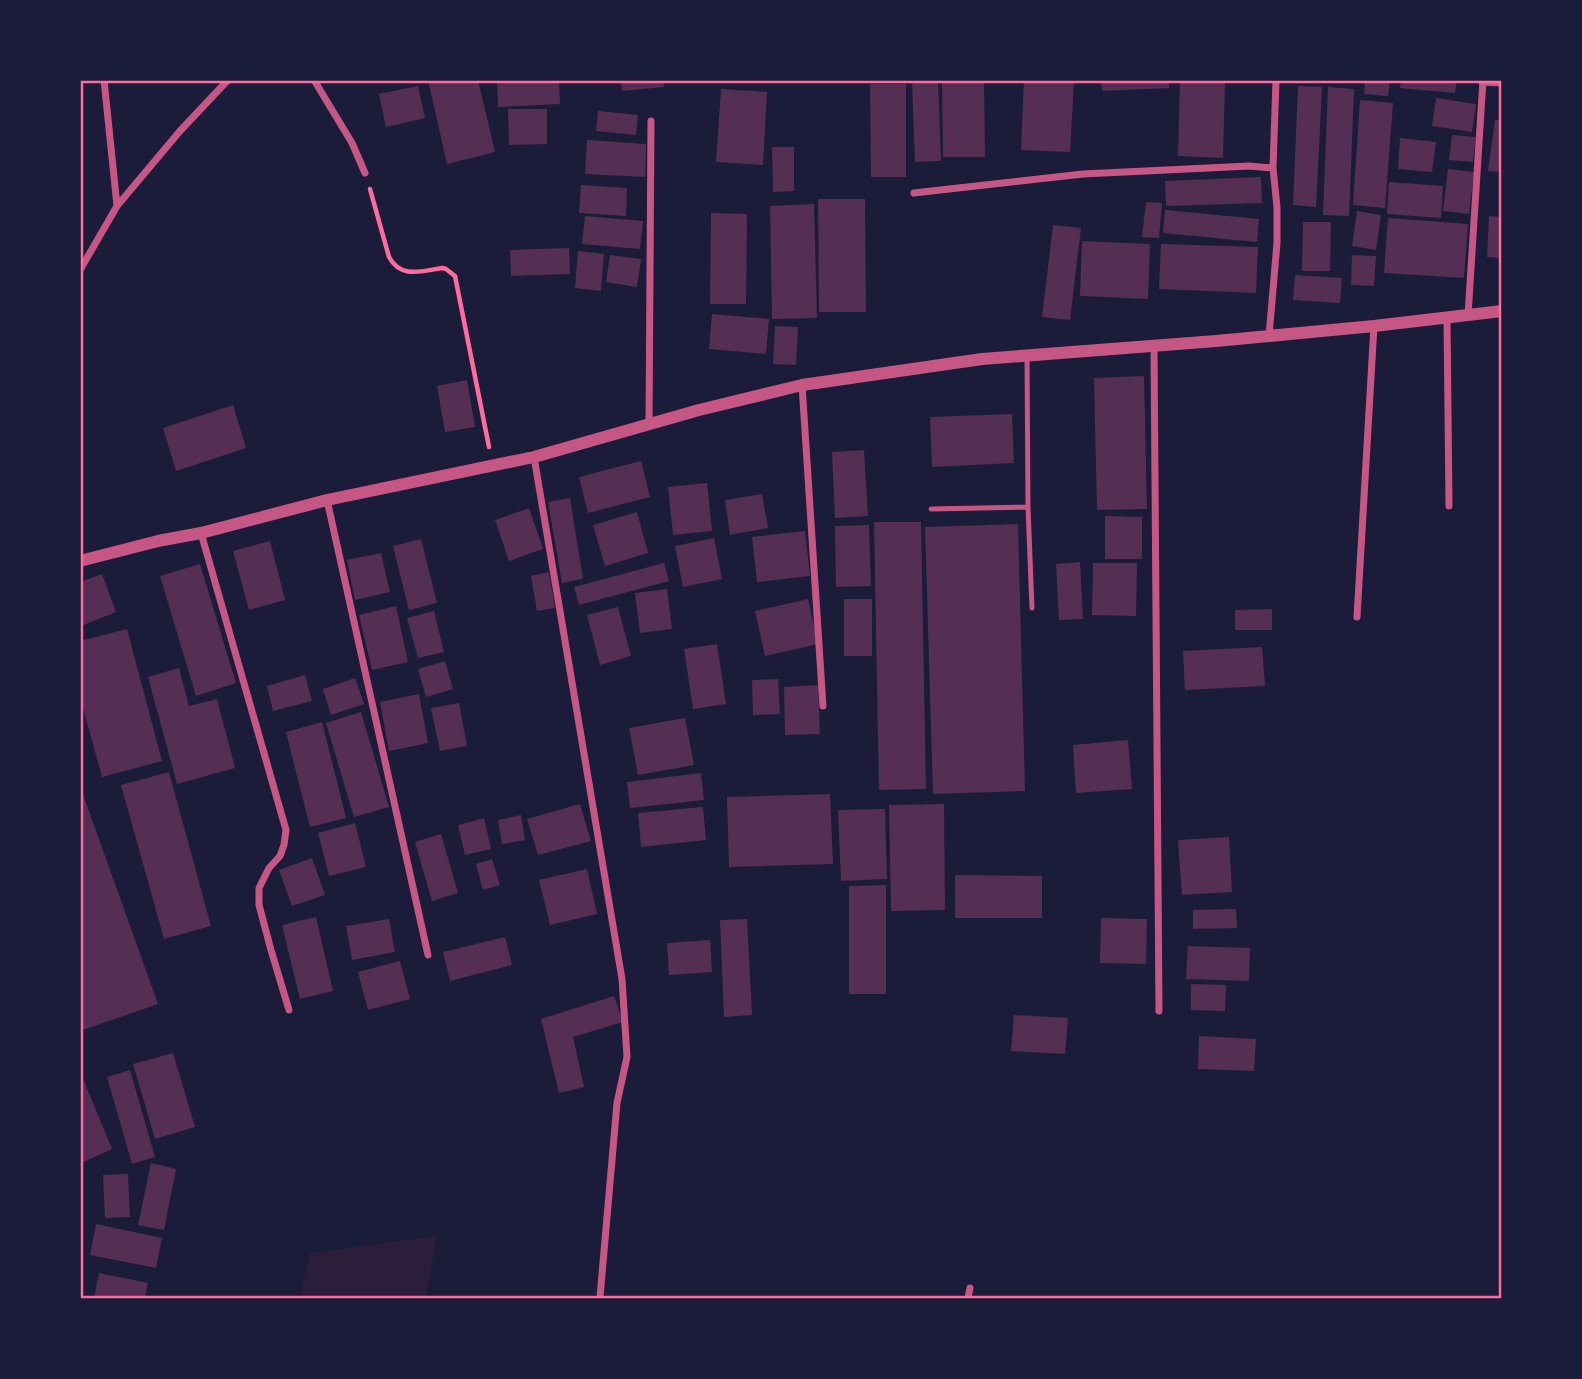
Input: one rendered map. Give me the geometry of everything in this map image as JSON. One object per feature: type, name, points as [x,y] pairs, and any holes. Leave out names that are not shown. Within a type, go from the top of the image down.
[{"type":"street","points":[[104,80],[117,206]]},
{"type":"street","points":[[80,270],[117,206],[180,131],[228,80]]},
{"type":"street","points":[[314,80],[352,143],[365,173]]},
{"type":"street","points":[[1269,336],[1277,243],[1273,168],[1276,80]]},
{"type":"street","points":[[1468,316],[1483,81],[1502,83]]},
{"type":"street","points":[[649,425],[651,121]]},
{"type":"street","points":[[914,193],[1083,174],[1249,166],[1273,168]]},
{"type":"street","points":[[80,561],[327,500],[534,457],[737,400],[802,385],[982,359],[1269,336],[1502,311]]},
{"type":"street","points":[[1447,318],[1449,506]]},
{"type":"street","points":[[1357,617],[1374,326]]},
{"type":"street","points":[[1154,345],[1159,1012]]},
{"type":"street","points":[[802,385],[823,706]]},
{"type":"street","points":[[534,457],[622,979],[627,1057],[617,1102],[600,1297]]},
{"type":"street","points":[[327,500],[428,955]]},
{"type":"street","points":[[201,533],[286,830],[280,856],[269,868],[259,888],[259,905],[289,1010]]},
{"type":"street","points":[[968,1298],[970,1288]]},
{"type":"lane","points":[[1027,356],[1032,608]]},
{"type":"lane","points":[[931,509],[1028,507]]},
{"type":"path","points":[[365,173],[392,263],[405,272],[442,268],[455,276],[492,465]]},
{"type":"shaded area","points":[[437,1236],[426,1298],[300,1298],[310,1253]]},
{"type":"building","points":[[428,80],[478,80],[495,152],[447,164]]},
{"type":"building","points":[[497,80],[559,80],[560,104],[498,107]]},
{"type":"building","points":[[621,80],[663,80],[664,87],[622,91]]},
{"type":"building","points":[[912,80],[938,80],[941,161],[915,162]]},
{"type":"building","points":[[1024,80],[1074,80],[1070,152],[1021,150]]},
{"type":"building","points":[[1101,80],[1169,80],[1169,88],[1102,91]]},
{"type":"building","points":[[1180,80],[1225,80],[1223,158],[1178,156]]},
{"type":"building","points":[[1365,80],[1390,80],[1388,96],[1364,94]]},
{"type":"building","points":[[1401,80],[1457,80],[1455,93],[1400,88]]},
{"type":"building","points":[[942,82],[984,82],[985,157],[943,157]]},
{"type":"building","points":[[870,84],[906,84],[906,177],[871,177]]},
{"type":"building","points":[[418,86],[425,118],[386,127],[379,94]]},
{"type":"building","points":[[1298,86],[1322,87],[1316,207],[1293,205]]},
{"type":"building","points":[[1328,87],[1354,89],[1349,216],[1323,215]]},
{"type":"building","points":[[721,89],[767,92],[763,165],[716,162]]},
{"type":"building","points":[[1436,98],[1476,104],[1472,132],[1432,126]]},
{"type":"building","points":[[1360,100],[1393,103],[1385,208],[1353,205]]},
{"type":"building","points":[[508,109],[547,109],[547,144],[509,145]]},
{"type":"building","points":[[598,111],[638,115],[636,135],[596,131]]},
{"type":"building","points":[[1495,120],[1502,120],[1502,172],[1488,171]]},
{"type":"building","points":[[1452,135],[1476,137],[1473,162],[1449,160]]},
{"type":"building","points":[[1400,138],[1436,142],[1432,172],[1398,169]]},
{"type":"building","points":[[587,140],[646,144],[645,177],[585,174]]},
{"type":"building","points":[[772,147],[794,147],[794,191],[773,192]]},
{"type":"building","points":[[1448,169],[1474,172],[1469,214],[1443,211]]},
{"type":"building","points":[[1261,177],[1262,203],[1166,206],[1165,181]]},
{"type":"building","points":[[1389,182],[1443,186],[1441,218],[1387,214]]},
{"type":"building","points":[[581,185],[627,188],[626,216],[579,213]]},
{"type":"building","points":[[818,199],[865,199],[866,312],[819,312]]},
{"type":"building","points":[[1146,202],[1162,203],[1159,238],[1142,237]]},
{"type":"building","points":[[814,204],[817,318],[772,319],[770,206]]},
{"type":"building","points":[[1165,210],[1259,219],[1257,242],[1163,233]]},
{"type":"building","points":[[1357,211],[1381,215],[1376,250],[1352,246]]},
{"type":"building","points":[[711,213],[747,214],[746,304],[710,304]]},
{"type":"building","points":[[585,216],[643,221],[640,249],[582,244]]},
{"type":"building","points":[[1489,216],[1502,217],[1502,258],[1487,257]]},
{"type":"building","points":[[1388,218],[1468,224],[1464,278],[1384,273]]},
{"type":"building","points":[[1303,222],[1331,222],[1330,271],[1302,271]]},
{"type":"building","points":[[1053,225],[1081,228],[1070,320],[1042,317]]},
{"type":"building","points":[[1082,241],[1150,244],[1148,299],[1080,296]]},
{"type":"building","points":[[1161,244],[1258,247],[1256,293],[1159,289]]},
{"type":"building","points":[[569,248],[570,274],[511,276],[510,250]]},
{"type":"building","points":[[578,251],[604,254],[601,291],[575,288]]},
{"type":"building","points":[[610,255],[641,259],[637,287],[606,282]]},
{"type":"building","points":[[1352,255],[1376,256],[1374,286],[1351,285]]},
{"type":"building","points":[[1295,275],[1342,278],[1340,303],[1293,300]]},
{"type":"building","points":[[712,314],[769,319],[766,354],[709,349]]},
{"type":"building","points":[[775,326],[798,327],[796,365],[773,364]]},
{"type":"building","points":[[1144,376],[1147,509],[1097,510],[1094,378]]},
{"type":"building","points":[[467,380],[475,427],[445,432],[437,386]]},
{"type":"building","points":[[233,405],[246,448],[176,471],[163,428]]},
{"type":"building","points":[[1012,414],[1014,463],[932,467],[930,417]]},
{"type":"building","points":[[864,450],[868,516],[835,518],[832,452]]},
{"type":"building","points":[[641,461],[650,497],[588,513],[579,477]]},
{"type":"building","points":[[707,483],[712,531],[673,535],[668,487]]},
{"type":"building","points":[[762,494],[768,528],[730,535],[725,500]]},
{"type":"building","points":[[570,498],[583,579],[562,583],[548,502]]},
{"type":"building","points":[[529,508],[543,549],[509,561],[495,520]]},
{"type":"building","points":[[637,512],[648,553],[605,566],[593,525]]},
{"type":"building","points":[[1105,516],[1142,517],[1142,559],[1105,559]]},
{"type":"building","points":[[874,522],[921,522],[926,789],[879,790]]},
{"type":"building","points":[[1018,524],[1025,791],[933,794],[925,527]]},
{"type":"building","points":[[869,525],[871,586],[836,587],[835,526]]},
{"type":"building","points":[[805,531],[810,576],[757,582],[752,537]]},
{"type":"building","points":[[714,538],[722,579],[683,587],[675,546]]},
{"type":"building","points":[[421,539],[437,603],[409,610],[393,546]]},
{"type":"building","points":[[270,541],[285,600],[249,610],[233,551]]},
{"type":"building","points":[[381,553],[390,592],[355,600],[347,560]]},
{"type":"building","points":[[1080,562],[1083,619],[1059,620],[1056,564]]},
{"type":"building","points":[[664,563],[669,581],[579,605],[574,587]]},
{"type":"building","points":[[1093,563],[1137,563],[1136,616],[1092,615]]},
{"type":"building","points":[[200,564],[236,683],[196,696],[160,576]]},
{"type":"building","points":[[549,572],[555,608],[537,611],[531,576]]},
{"type":"building","points":[[102,574],[116,612],[81,626],[80,582]]},
{"type":"building","points":[[667,589],[672,629],[640,633],[635,593]]},
{"type":"building","points":[[808,599],[818,644],[765,656],[755,611]]},
{"type":"building","points":[[844,599],[872,599],[872,656],[844,656]]},
{"type":"building","points":[[396,606],[408,662],[372,670],[359,615]]},
{"type":"building","points":[[618,607],[631,656],[600,665],[587,615]]},
{"type":"building","points":[[1272,609],[1272,630],[1235,630],[1235,610]]},
{"type":"building","points":[[434,611],[444,652],[418,658],[407,618]]},
{"type":"building","points":[[127,629],[162,761],[102,777],[80,697],[80,641]]},
{"type":"building","points":[[717,644],[726,704],[693,709],[684,649]]},
{"type":"building","points":[[1262,647],[1265,686],[1185,690],[1183,651]]},
{"type":"building","points":[[445,661],[453,689],[426,697],[418,669]]},
{"type":"building","points":[[179,668],[189,706],[217,699],[235,768],[177,784],[148,677]]},
{"type":"building","points":[[305,675],[312,701],[273,711],[267,686]]},
{"type":"building","points":[[355,678],[364,704],[331,715],[323,689]]},
{"type":"building","points":[[778,679],[780,714],[753,715],[752,680]]},
{"type":"building","points":[[818,685],[820,734],[785,735],[784,687]]},
{"type":"building","points":[[419,694],[428,743],[389,751],[380,702]]},
{"type":"building","points":[[459,703],[467,746],[440,751],[431,708]]},
{"type":"building","points":[[361,712],[389,807],[354,817],[326,723]]},
{"type":"building","points":[[685,718],[694,765],[638,775],[629,728]]},
{"type":"building","points":[[322,722],[346,818],[310,827],[286,732]]},
{"type":"building","points":[[1128,740],[1132,789],[1076,793],[1073,745]]},
{"type":"building","points":[[169,772],[211,926],[164,939],[121,785]]},
{"type":"building","points":[[701,773],[704,800],[630,808],[627,782]]},
{"type":"building","points":[[80,786],[158,1004],[80,1031]]},
{"type":"building","points":[[830,794],[833,864],[729,867],[727,797]]},
{"type":"building","points":[[580,804],[591,841],[538,855],[527,819]]},
{"type":"building","points":[[944,804],[945,910],[891,911],[889,805]]},
{"type":"building","points":[[703,807],[706,840],[641,847],[638,813]]},
{"type":"building","points":[[885,809],[887,879],[841,881],[838,810]]},
{"type":"building","points":[[521,815],[525,840],[502,844],[498,820]]},
{"type":"building","points":[[484,818],[491,849],[465,855],[458,825]]},
{"type":"building","points":[[355,823],[366,867],[329,876],[318,833]]},
{"type":"building","points":[[441,834],[458,893],[432,901],[415,842]]},
{"type":"building","points":[[1229,837],[1232,892],[1182,895],[1178,840]]},
{"type":"building","points":[[312,858],[325,895],[292,906],[279,870]]},
{"type":"building","points":[[492,859],[500,885],[483,890],[476,864]]},
{"type":"building","points":[[587,869],[597,914],[550,925],[539,880]]},
{"type":"building","points":[[955,875],[1042,876],[1042,918],[955,918]]},
{"type":"building","points":[[886,885],[886,994],[849,994],[849,886]]},
{"type":"building","points":[[1236,909],[1237,928],[1193,929],[1193,910]]},
{"type":"building","points":[[316,917],[333,991],[300,999],[282,925]]},
{"type":"building","points":[[1101,918],[1147,919],[1146,964],[1100,963]]},
{"type":"building","points":[[389,919],[395,952],[352,960],[346,926]]},
{"type":"building","points":[[747,919],[752,1015],[724,1017],[720,920]]},
{"type":"building","points":[[505,937],[512,965],[450,981],[443,952]]},
{"type":"building","points":[[710,940],[712,972],[669,975],[667,943]]},
{"type":"building","points":[[1188,946],[1250,948],[1249,981],[1186,979]]},
{"type":"building","points":[[400,961],[410,999],[368,1010],[358,972]]},
{"type":"building","points":[[1191,984],[1226,985],[1225,1011],[1191,1010]]},
{"type":"building","points":[[614,996],[623,1022],[573,1037],[584,1087],[559,1093],[541,1019]]},
{"type":"building","points":[[1014,1015],[1068,1018],[1065,1054],[1011,1051]]},
{"type":"building","points":[[1199,1036],[1256,1039],[1254,1071],[1198,1069]]},
{"type":"building","points":[[173,1053],[195,1127],[155,1139],[133,1064]]},
{"type":"building","points":[[130,1070],[155,1157],[132,1164],[107,1077]]},
{"type":"building","points":[[81,1074],[112,1149],[81,1163]]},
{"type":"building","points":[[151,1163],[176,1169],[164,1230],[138,1225]]},
{"type":"building","points":[[128,1174],[130,1217],[105,1218],[103,1175]]},
{"type":"building","points":[[96,1224],[162,1238],[156,1268],[90,1255]]},
{"type":"building","points":[[99,1273],[148,1283],[145,1298],[94,1298]]}]
